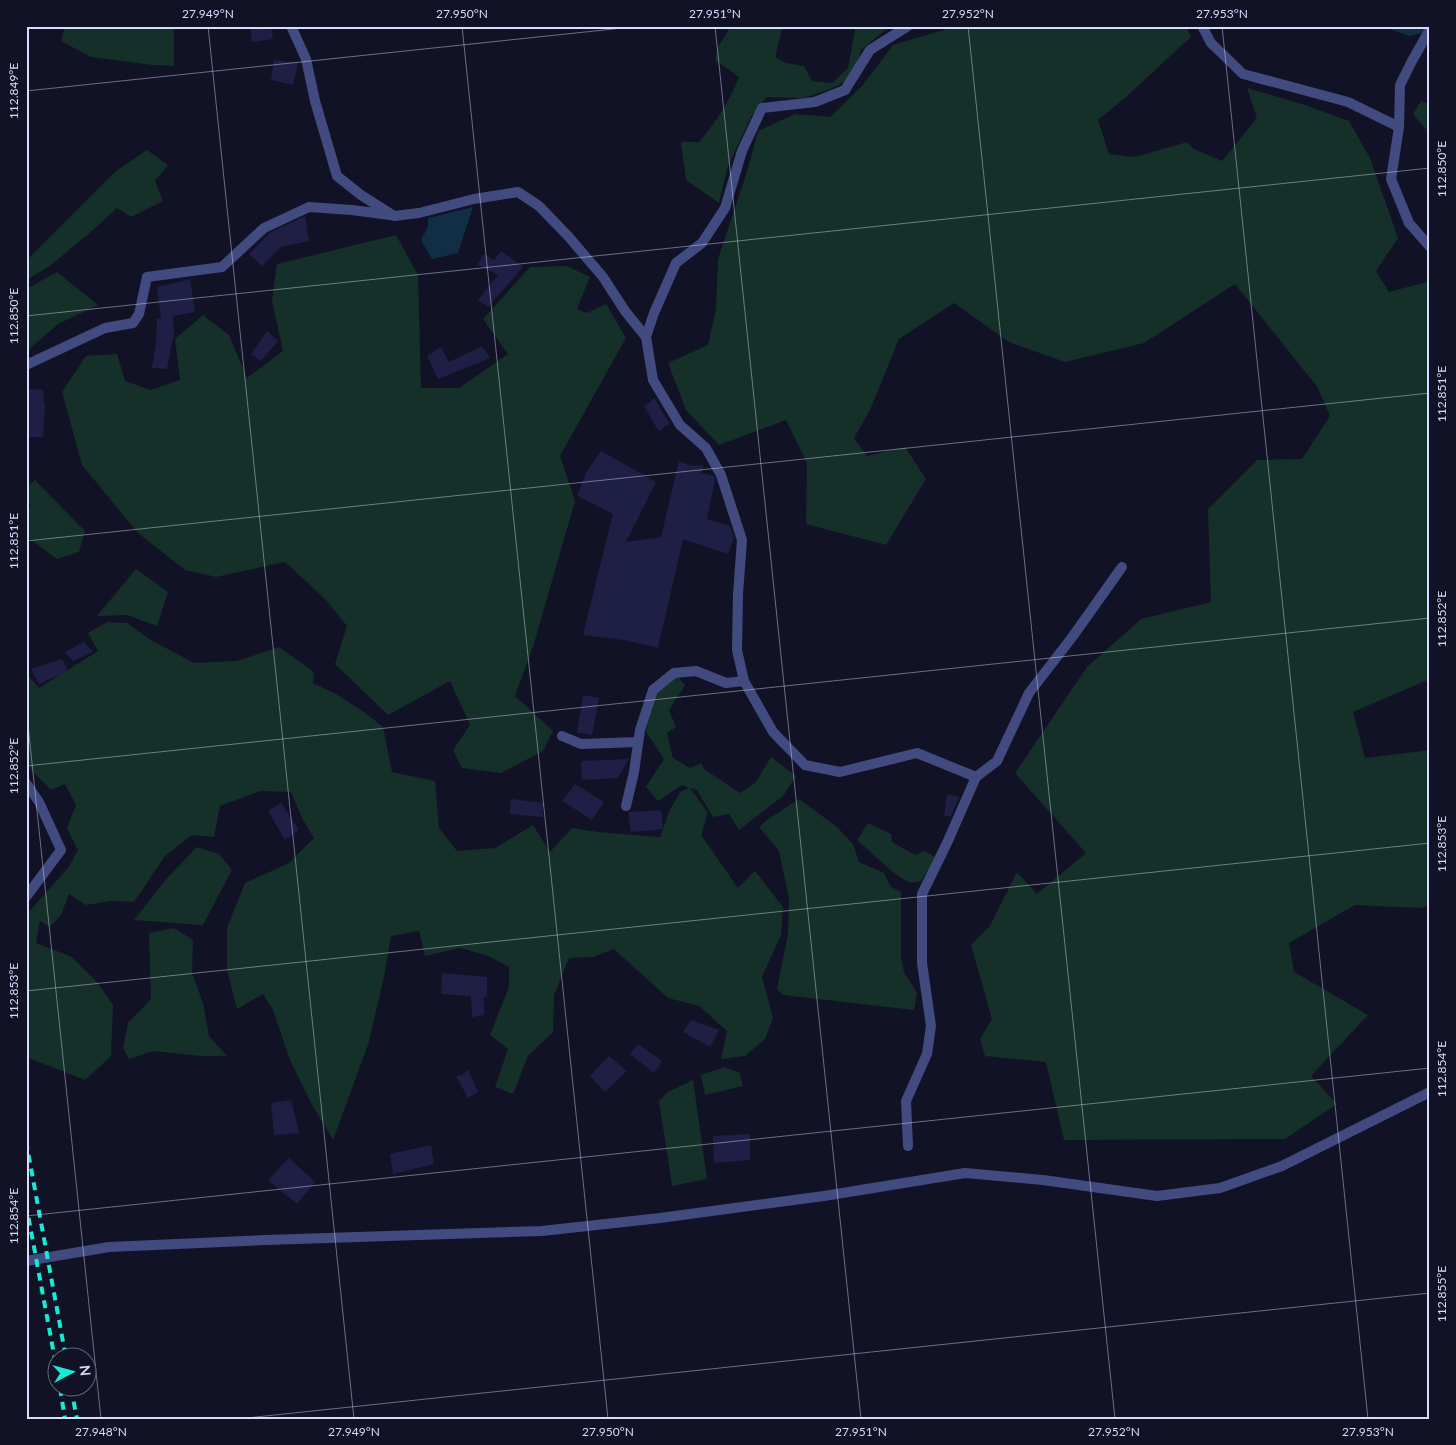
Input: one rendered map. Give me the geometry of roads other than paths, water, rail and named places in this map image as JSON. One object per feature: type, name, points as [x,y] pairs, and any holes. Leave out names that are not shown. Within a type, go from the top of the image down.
[{"type":"street","points":[[291,26],[306,59],[315,101],[337,176],[361,195],[394,216]]},
{"type":"street","points":[[908,26],[870,50],[845,90],[815,102],[762,108],[742,151],[725,208],[702,243],[676,262],[646,336],[653,380],[680,425],[706,448],[714,462],[721,475],[742,540],[738,594],[737,650],[744,681],[773,732],[806,765],[840,772],[917,753],[976,777]]},
{"type":"street","points":[[1202,26],[1211,43],[1243,74],[1348,102],[1399,127]]},
{"type":"street","points":[[1430,29],[1400,85],[1399,127],[1391,179],[1410,223],[1430,247]]},
{"type":"street","points":[[26,365],[105,328],[133,323],[139,314],[147,276],[222,267],[264,228],[309,207],[352,210],[394,216],[419,213],[474,198],[518,192],[539,206],[568,236],[603,278],[625,311],[646,336]]},
{"type":"street","points":[[908,1146],[906,1101],[927,1054],[931,1026],[922,963],[922,894],[976,777],[997,761],[1029,693],[1073,636],[1122,567]]},
{"type":"street","points":[[626,806],[640,730],[653,690],[674,673],[696,672],[726,683],[744,681]]},
{"type":"street","points":[[562,736],[581,744],[638,742]]},
{"type":"street","points":[[26,783],[39,802],[61,850],[26,897]]},
{"type":"street","points":[[26,1261],[109,1247],[276,1239],[542,1231],[660,1218],[824,1196],[965,1174],[1043,1180],[1156,1196],[1220,1188],[1282,1166],[1430,1092]]},
{"type":"water","points":[[1356,26],[1429,26],[1429,31],[1410,36],[1389,29]]},
{"type":"water","points":[[473,207],[458,253],[432,259],[421,240],[428,227],[428,218]]},
{"type":"railway","points":[[26,1141],[64,1348]]},
{"type":"railway","points":[[26,1204],[53,1348]]},
{"type":"railway","points":[[62,1398],[65,1419]]},
{"type":"railway","points":[[73,1398],[77,1419]]}]
